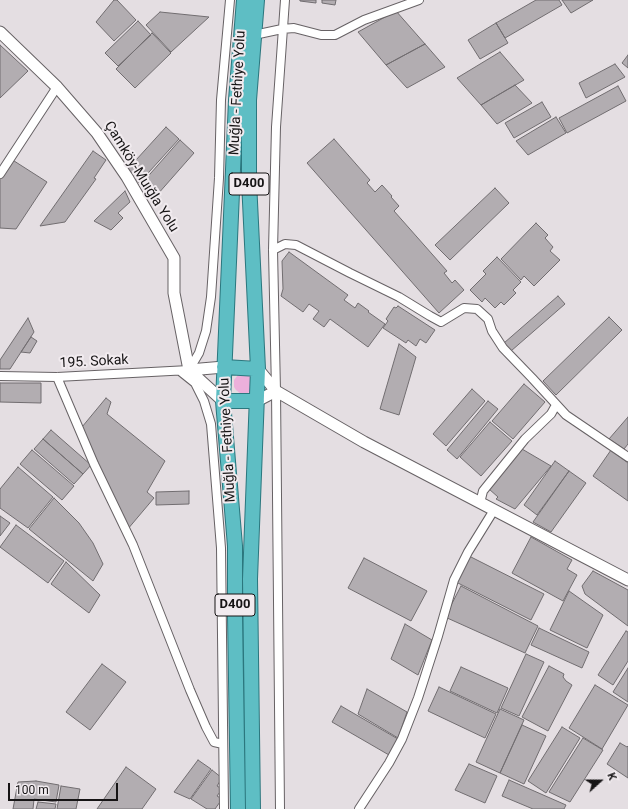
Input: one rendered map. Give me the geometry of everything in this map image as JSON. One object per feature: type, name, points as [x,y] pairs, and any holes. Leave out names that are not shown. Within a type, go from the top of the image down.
[{"type":"highway","name":"Muğla - Fethiye Yolu","points":[[238,809],[235,546],[223,401],[236,100],[244,0]]},
{"type":"highway","name":"Muğla - Fethiye Yolu","points":[[253,809],[250,579],[258,369],[249,181],[249,100],[257,0]]},
{"type":"highway","points":[[224,366],[258,369]]},
{"type":"highway","points":[[223,401],[257,401]]},
{"type":"street","points":[[185,371],[199,353],[206,331],[211,297],[219,178],[222,100],[230,0]]},
{"type":"street","points":[[280,809],[276,392],[273,250],[276,127],[285,0]]},
{"type":"street","points":[[254,35],[294,28],[321,35],[335,35],[364,20],[419,0]]},
{"type":"street","name":"Çamköy-Muığla Yolu","points":[[0,32],[57,87],[97,133],[127,177],[174,258],[174,293],[185,371]]},
{"type":"street","points":[[0,174],[57,87]]},
{"type":"street","points":[[273,250],[285,244],[296,246],[399,296],[442,322],[464,308],[478,309],[488,318],[492,330],[503,348],[566,415],[628,457]]},
{"type":"street","points":[[185,371],[224,366]]},
{"type":"street","points":[[258,369],[276,392],[364,442],[628,580]]},
{"type":"street","points":[[185,371],[223,401]]},
{"type":"street","points":[[185,371],[195,383],[204,401],[211,424],[221,548],[224,809]]},
{"type":"street","name":"195. Sokak","points":[[0,376],[57,377],[185,371]]},
{"type":"street","points":[[57,377],[94,464],[133,545],[206,727],[214,742],[223,744]]},
{"type":"street","points":[[257,401],[276,392]]},
{"type":"street","points":[[480,503],[483,491],[525,439],[551,414],[556,405]]},
{"type":"street","points":[[359,809],[389,763],[402,739],[418,698],[454,580],[468,552],[494,510]]},
{"type":"shaded area","points":[[248,374],[251,376],[251,391],[241,394],[234,387],[234,380],[238,375]]},
{"type":"building","points":[[114,0],[117,0],[136,20],[114,41],[96,22]]},
{"type":"building","points":[[316,0],[316,3],[300,1]]},
{"type":"building","points":[[322,0],[336,0],[335,5],[322,3]]},
{"type":"building","points":[[536,0],[559,0],[562,5],[505,38],[496,23]]},
{"type":"building","points":[[562,0],[593,0],[571,13]]},
{"type":"building","points":[[396,11],[425,44],[386,65],[358,32]]},
{"type":"building","points":[[160,12],[209,17],[171,52],[146,25]]},
{"type":"building","points":[[138,21],[151,35],[118,66],[105,53]]},
{"type":"building","points":[[496,23],[508,43],[480,59],[468,40]]},
{"type":"building","points":[[152,33],[171,53],[135,88],[116,69]]},
{"type":"building","points":[[425,44],[445,67],[407,88],[386,65]]},
{"type":"building","points":[[0,45],[28,71],[0,98]]},
{"type":"building","points":[[500,52],[524,80],[481,105],[457,78]]},
{"type":"building","points":[[628,55],[628,68],[622,63]]},
{"type":"building","points":[[615,64],[625,77],[586,98],[579,83]]},
{"type":"building","points":[[515,85],[532,103],[497,124],[481,105]]},
{"type":"building","points":[[618,86],[626,101],[567,133],[559,118]]},
{"type":"building","points":[[542,102],[551,117],[514,138],[505,123]]},
{"type":"building","points":[[556,117],[566,133],[528,155],[516,141]]},
{"type":"building","points":[[166,127],[179,139],[139,183],[126,171]]},
{"type":"building","points":[[334,139],[370,180],[367,183],[375,192],[382,185],[392,196],[391,197],[399,206],[394,211],[447,271],[444,273],[452,283],[455,280],[464,290],[439,313],[307,163]]},
{"type":"building","points":[[180,140],[194,153],[157,195],[143,182]]},
{"type":"building","points":[[93,151],[106,160],[94,178],[96,179],[65,222],[40,226]]},
{"type":"building","points":[[11,159],[47,182],[16,229],[0,228],[0,176]]},
{"type":"building","points":[[495,188],[509,203],[450,260],[435,245]]},
{"type":"building","points":[[125,191],[130,202],[118,213],[123,218],[111,230],[94,221]]},
{"type":"building","points":[[536,223],[548,235],[545,238],[553,247],[550,251],[560,260],[534,286],[524,276],[521,280],[501,259]]},
{"type":"building","points":[[289,252],[348,295],[344,300],[355,308],[358,303],[385,324],[368,347],[330,319],[324,327],[313,319],[319,311],[309,304],[303,312],[281,296],[283,289],[282,261]]},
{"type":"building","points":[[497,257],[521,282],[513,290],[516,293],[504,305],[501,302],[495,308],[485,298],[482,302],[470,290],[486,274],[483,271]]},
{"type":"building","points":[[558,296],[565,304],[511,351],[504,343]]},
{"type":"building","points":[[398,306],[435,330],[426,343],[420,339],[416,346],[408,340],[406,343],[383,328],[388,321],[386,319],[394,307],[396,308]]},
{"type":"building","points":[[609,317],[622,330],[556,395],[543,381]]},
{"type":"building","points":[[28,318],[34,332],[10,369],[0,369],[0,360]]},
{"type":"building","points":[[31,337],[37,341],[30,353],[21,352]]},
{"type":"building","points":[[399,344],[416,357],[399,415],[380,409]]},
{"type":"building","points":[[0,383],[41,383],[41,403],[0,402]]},
{"type":"building","points":[[524,384],[545,402],[513,439],[492,421]]},
{"type":"building","points":[[472,389],[485,401],[446,446],[433,434]]},
{"type":"building","points":[[106,398],[111,402],[107,414],[165,461],[147,492],[154,498],[127,530],[82,427]]},
{"type":"building","points":[[488,401],[498,409],[457,459],[447,450]]},
{"type":"building","points":[[628,417],[628,444],[624,449],[609,439]]},
{"type":"building","points":[[490,422],[512,441],[481,476],[460,457]]},
{"type":"building","points":[[51,430],[91,465],[83,474],[43,439]]},
{"type":"building","points":[[43,439],[83,474],[74,484],[34,449]]},
{"type":"building","points":[[522,449],[551,466],[515,509],[496,499],[498,497],[489,489]]},
{"type":"building","points":[[32,450],[74,486],[62,500],[20,464]]},
{"type":"building","points":[[611,450],[628,463],[628,501],[593,476]]},
{"type":"building","points":[[555,461],[569,471],[537,515],[524,505]]},
{"type":"building","points":[[18,467],[53,497],[28,528],[0,508],[0,489]]},
{"type":"building","points":[[569,471],[586,483],[551,532],[533,522]]},
{"type":"building","points":[[189,491],[189,504],[156,505],[156,492]]},
{"type":"building","points":[[54,498],[79,523],[93,543],[103,564],[93,581],[29,529]]},
{"type":"building","points":[[0,516],[10,523],[0,536]]},
{"type":"building","points":[[16,525],[64,561],[48,583],[0,547]]},
{"type":"building","points":[[531,537],[572,560],[567,569],[577,575],[563,601],[512,573]]},
{"type":"building","points":[[469,556],[544,594],[531,620],[456,582]]},
{"type":"building","points":[[364,558],[427,591],[411,621],[348,588]]},
{"type":"building","points":[[66,562],[100,595],[89,613],[51,584]]},
{"type":"building","points":[[593,571],[628,590],[628,626],[585,594],[582,586]]},
{"type":"building","points":[[461,586],[538,626],[525,653],[445,617]]},
{"type":"building","points":[[569,591],[603,615],[587,648],[550,630]]},
{"type":"building","points":[[405,624],[432,640],[418,675],[391,659]]},
{"type":"building","points":[[539,628],[589,652],[582,668],[531,645]]},
{"type":"building","points":[[626,631],[628,632],[628,661],[613,685],[598,675]]},
{"type":"building","points":[[526,654],[544,662],[519,716],[501,708]]},
{"type":"building","points":[[102,664],[126,682],[90,730],[66,712]]},
{"type":"building","points":[[549,666],[564,674],[563,677],[572,685],[548,731],[522,717]]},
{"type":"building","points":[[461,667],[508,688],[497,713],[450,691]]},
{"type":"building","points":[[628,668],[628,702],[613,692]]},
{"type":"building","points":[[595,685],[628,705],[602,749],[569,728]]},
{"type":"building","points":[[439,687],[496,714],[485,738],[428,711]]},
{"type":"building","points":[[367,689],[407,712],[398,738],[358,714]]},
{"type":"building","points":[[341,706],[398,739],[389,755],[332,722]]},
{"type":"building","points":[[500,709],[524,720],[500,773],[476,762]]},
{"type":"building","points":[[522,725],[546,736],[524,784],[500,773]]},
{"type":"building","points":[[562,727],[580,738],[546,793],[528,781]]},
{"type":"building","points":[[583,738],[603,750],[570,802],[549,792]]},
{"type":"building","points":[[620,743],[627,747],[628,746],[628,778],[607,764]]},
{"type":"building","points":[[198,760],[211,769],[190,799],[174,792]]},
{"type":"building","points":[[469,764],[497,776],[485,803],[455,790]]},
{"type":"building","points":[[126,767],[156,789],[142,809],[97,809]]},
{"type":"building","points":[[212,770],[222,778],[217,786],[222,789],[217,796],[222,799],[215,809],[207,809],[191,799]]},
{"type":"building","points":[[509,780],[566,805],[564,809],[533,809],[502,796]]},
{"type":"building","points":[[36,781],[59,785],[56,802],[34,799],[33,809],[13,809],[18,782]]},
{"type":"building","points":[[61,786],[80,789],[76,809],[57,809]]},
{"type":"building","points":[[38,802],[56,804],[55,809],[36,809]]}]
